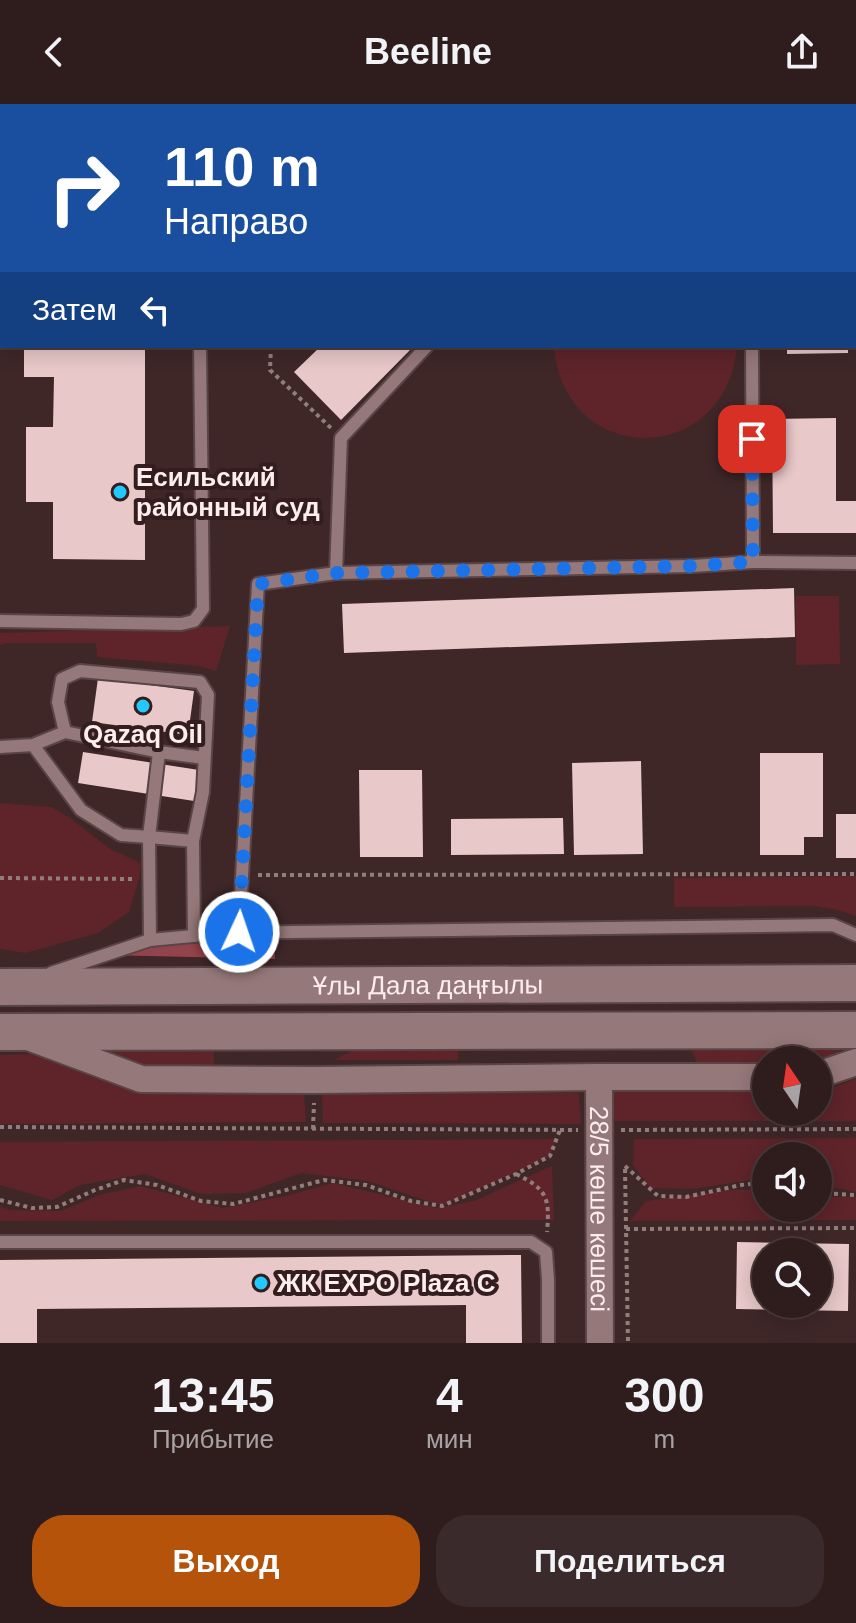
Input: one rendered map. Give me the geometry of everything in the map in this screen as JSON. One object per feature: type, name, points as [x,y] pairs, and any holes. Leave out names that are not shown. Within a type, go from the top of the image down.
[{"type":"main road","name":"Ұлы Дала даңғылы","points":[[5,987],[856,983]]},
{"type":"main road","name":"Ұлы Дала даңғылы","points":[[8,1032],[856,1030]]},
{"type":"street","points":[[8,1032],[141,1079],[752,1077]]},
{"type":"street","points":[[832,1070],[856,1062]]},
{"type":"street","name":"28/5 көше көшесі","points":[[599,1077],[600,1343]]},
{"type":"lane","points":[[0,621],[181,624],[194,621],[203,609],[200,348]]},
{"type":"lane","points":[[336,573],[341,438],[425,348]]},
{"type":"lane","points":[[752,348],[753,562]]},
{"type":"lane","points":[[239,932],[258,584],[336,573],[753,562],[856,563]]},
{"type":"lane","points":[[65,732],[58,702],[62,679],[80,671],[200,682],[208,695],[203,792],[193,841],[194,936]]},
{"type":"lane","points":[[0,747],[33,745],[65,732],[204,758]]},
{"type":"lane","points":[[33,745],[81,810],[121,835],[193,841]]},
{"type":"lane","points":[[150,940],[149,837],[159,752]]},
{"type":"lane","points":[[5,987],[150,940],[239,932],[833,925],[856,935]]},
{"type":"lane","points":[[0,1242],[531,1242],[546,1252],[548,1343]]},
{"type":"path","points":[[271,348],[270,370],[341,438]]},
{"type":"path","points":[[242,875],[856,874]]},
{"type":"path","points":[[0,878],[150,879]]},
{"type":"path","points":[[313,1129],[314,1092]]},
{"type":"path","points":[[0,1127],[586,1130]]},
{"type":"path","points":[[616,1130],[856,1129]]},
{"type":"path","points":[[0,1200],[32,1208],[57,1207],[124,1180],[157,1185],[201,1201],[233,1204],[324,1180],[366,1185],[411,1201],[442,1206],[550,1156],[560,1130]]},
{"type":"path","points":[[625,1130],[625,1142]]},
{"type":"path","points":[[625,1154],[628,1343]]},
{"type":"path","points":[[625,1166],[658,1196],[686,1197],[752,1184]]},
{"type":"path","points":[[516,1174],[533,1182],[544,1193],[549,1213],[546,1252]]},
{"type":"path","points":[[832,1194],[856,1195]]},
{"type":"path","points":[[626,1229],[856,1228]]},
{"type":"shaded area","points":[[554,348],[736,348],[726,386],[705,415],[677,432],[645,438],[613,432],[585,415],[564,386]]},
{"type":"shaded area","points":[[796,596],[839,596],[840,664],[796,665]]},
{"type":"shaded area","points":[[230,626],[216,671],[199,666],[97,657],[96,643],[0,645],[0,633]]},
{"type":"shaded area","points":[[0,803],[51,807],[110,849],[141,863],[129,912],[98,933],[25,953],[0,949]]},
{"type":"shaded area","points":[[856,876],[856,916],[814,906],[674,907],[674,878]]},
{"type":"shaded area","points":[[274,932],[275,959],[105,955],[150,940]]},
{"type":"shaded area","points":[[458,1049],[458,1060],[334,1060],[353,1050]]},
{"type":"shaded area","points":[[691,1049],[752,1049],[752,1068],[699,1067]]},
{"type":"shaded area","points":[[104,1050],[214,1050],[214,1067],[149,1067]]},
{"type":"shaded area","points":[[38,1054],[139,1091],[304,1094],[306,1122],[0,1124],[0,1055]]},
{"type":"shaded area","points":[[856,1079],[856,1121],[832,1121],[832,1088]]},
{"type":"shaded area","points":[[752,1090],[752,1121],[609,1121],[609,1091]]},
{"type":"shaded area","points":[[322,1093],[579,1093],[581,1124],[323,1123]]},
{"type":"shaded area","points":[[856,1138],[856,1192],[832,1187],[832,1142],[752,1142],[752,1180],[691,1189],[650,1188],[633,1165],[634,1139]]},
{"type":"shaded area","points":[[556,1139],[550,1156],[442,1206],[368,1181],[301,1173],[246,1193],[201,1194],[145,1174],[80,1185],[52,1200],[0,1185],[0,1142]]},
{"type":"shaded area","points":[[552,1166],[554,1220],[0,1221],[0,1206],[9,1210],[61,1211],[99,1195],[140,1186],[223,1208],[333,1183],[437,1208],[474,1201]]},
{"type":"shaded area","points":[[752,1189],[752,1220],[630,1221],[646,1201]]},
{"type":"shaded area","points":[[832,1197],[856,1197],[856,1220],[832,1220]]},
{"type":"building","points":[[24,348],[145,348],[145,560],[53,559],[53,502],[26,502],[26,427],[53,427],[54,377],[24,377]]},
{"type":"building","points":[[319,348],[412,348],[341,420],[294,372]]},
{"type":"building","points":[[787,348],[848,348],[848,353],[787,354]]},
{"type":"building","points":[[836,418],[836,501],[856,501],[856,533],[773,533],[772,419]]},
{"type":"building","points":[[794,588],[795,637],[344,653],[342,604]]},
{"type":"building","name":"Qazaq Oil","points":[[98,678],[194,691],[188,735],[92,722]]},
{"type":"building","points":[[83,752],[199,770],[194,801],[78,783]]},
{"type":"building","points":[[760,753],[823,753],[823,837],[804,837],[804,855],[760,855]]},
{"type":"building","points":[[641,761],[643,854],[574,855],[572,763]]},
{"type":"building","points":[[359,770],[422,770],[423,857],[360,857]]},
{"type":"building","points":[[836,814],[856,814],[856,858],[836,858]]},
{"type":"building","points":[[563,818],[564,854],[451,855],[451,819]]},
{"type":"building","points":[[737,1242],[752,1242],[752,1309],[736,1309]]},
{"type":"building","points":[[832,1244],[849,1244],[848,1311],[832,1311]]},
{"type":"building","name":"ЖК EXPO Plaza C","points":[[521,1255],[522,1343],[466,1343],[466,1305],[37,1309],[37,1343],[0,1343],[0,1260]]},
{"type":"place","name":"Есильский районный суд","points":[[120,492]]},
{"type":"place","name":"Qazaq Oil","points":[[143,706]]},
{"type":"place","name":"ЖК EXPO Plaza C","points":[[261,1283]]},
{"type":"route","points":[[239,932],[258,584],[336,573],[753,562],[752,439]]}]
